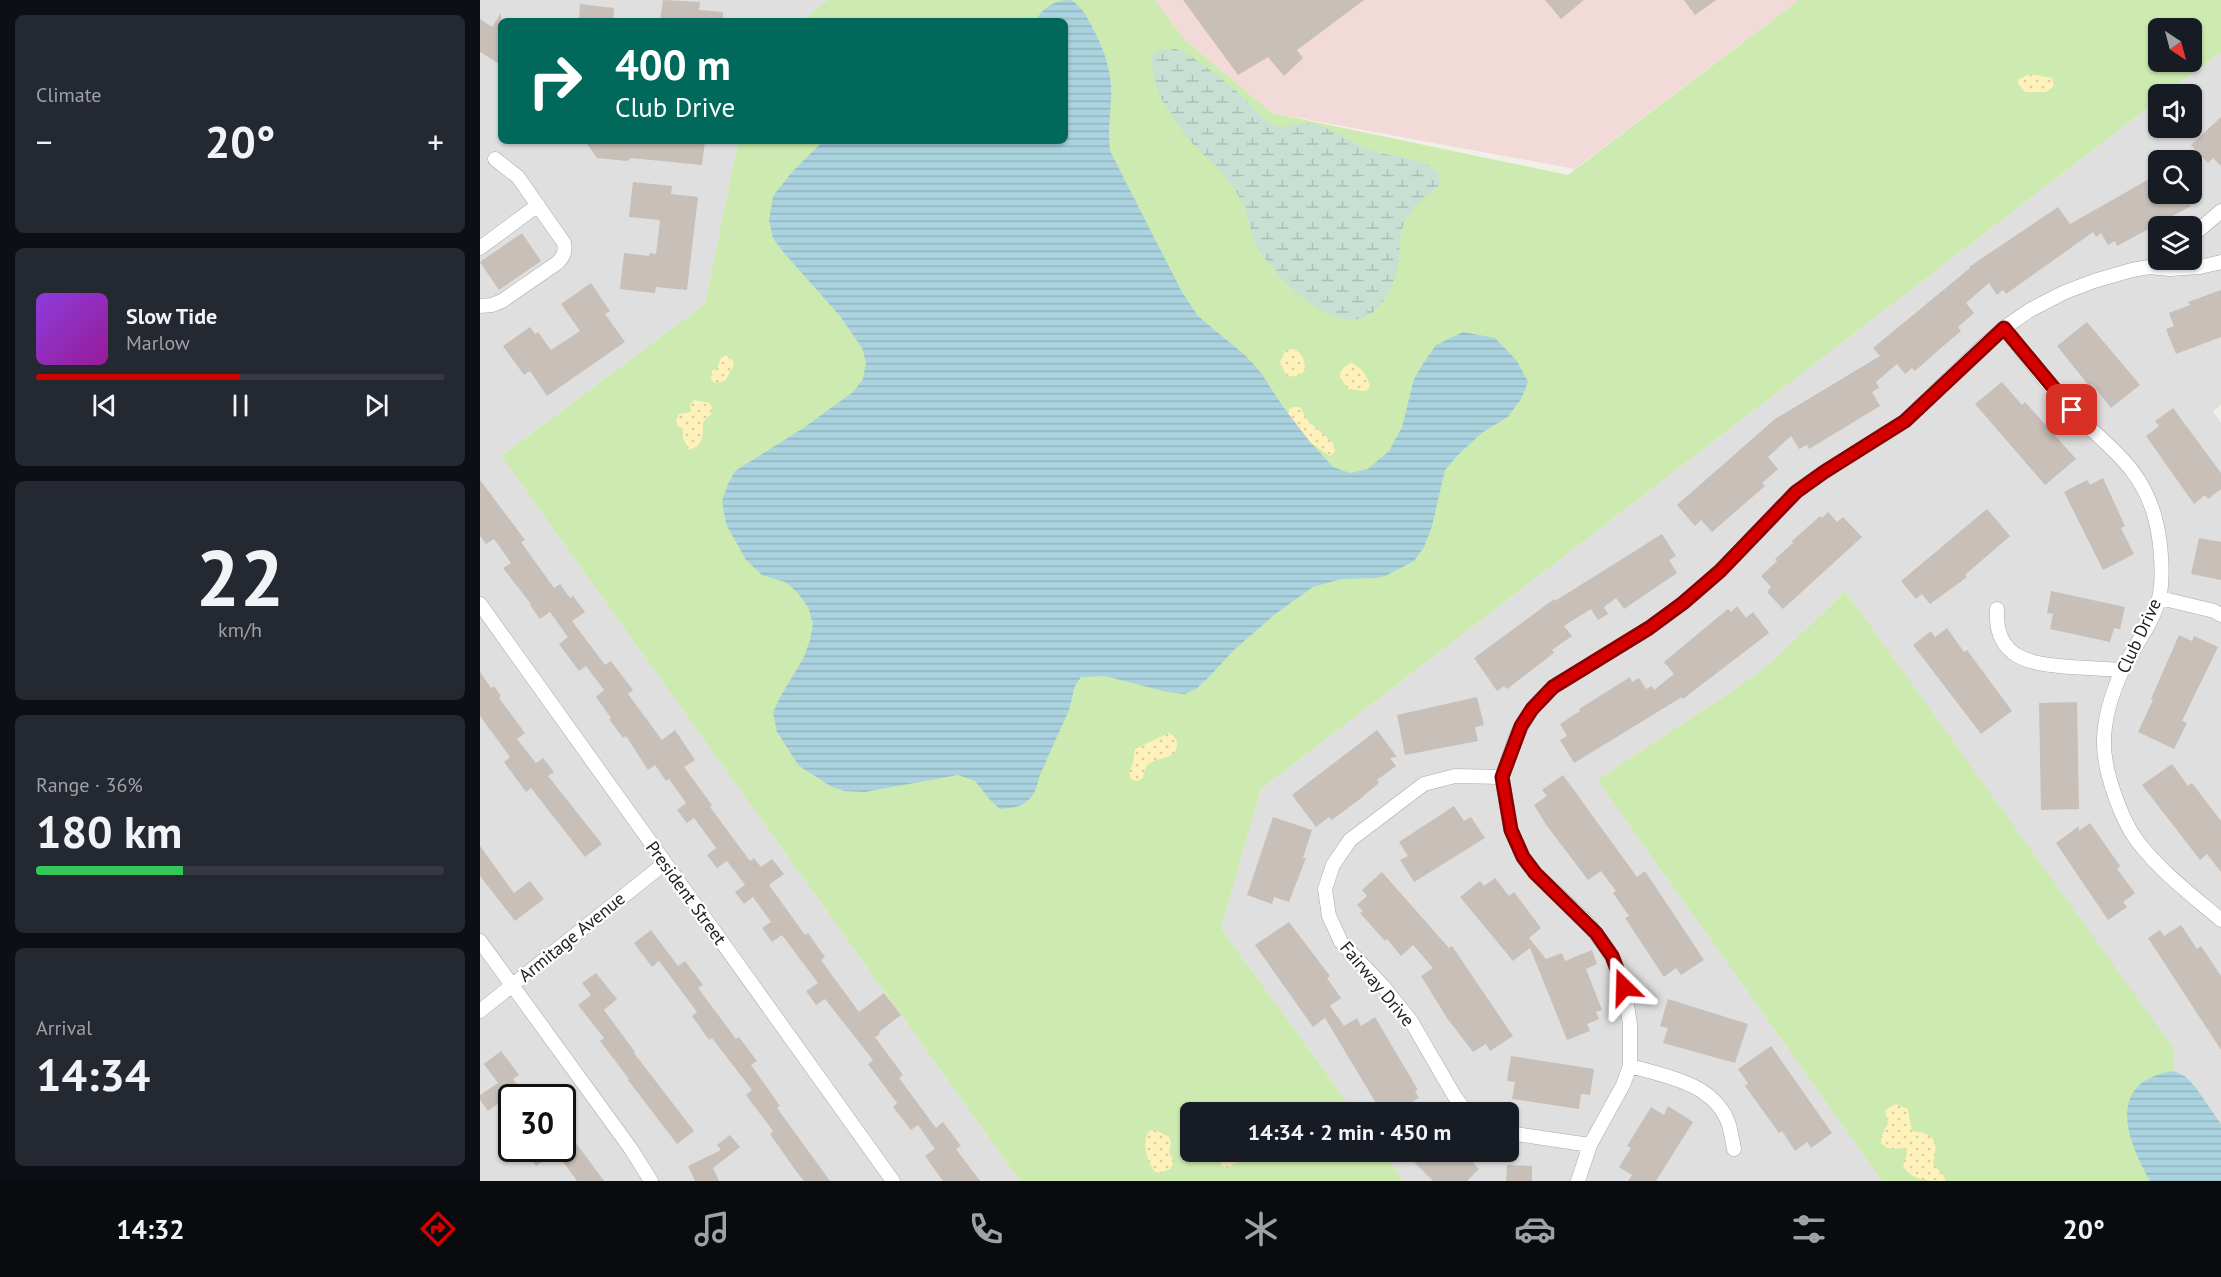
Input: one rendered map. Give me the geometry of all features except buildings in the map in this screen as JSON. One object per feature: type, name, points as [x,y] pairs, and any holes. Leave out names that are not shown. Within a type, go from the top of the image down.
[{"type":"street","points":[[480,306],[502,301],[563,257],[566,249],[518,177],[495,159]]},
{"type":"street","points":[[480,248],[538,206]]},
{"type":"street","points":[[2202,227],[2221,211]]},
{"type":"street","points":[[2202,267],[2221,262]]},
{"type":"street","points":[[1578,1181],[1590,1145],[1623,1085],[1630,1066],[1630,1024],[1624,987],[1612,956],[1591,927],[1543,882],[1523,857],[1511,830],[1502,777],[1521,726],[1532,709],[1553,687],[1649,628],[1683,603],[1720,571],[1796,492],[1905,421],[2004,328],[2049,300],[2094,281],[2148,267]]},
{"type":"street","name":"Club Drive","points":[[2004,328],[2055,392],[2115,450],[2140,482],[2150,501],[2160,542],[2160,598],[2122,670],[2111,702],[2104,741],[2112,787],[2118,805],[2137,840],[2152,859],[2221,920]]},
{"type":"street","points":[[2160,598],[2214,611],[2221,615]]},
{"type":"street","name":"President Street","points":[[480,604],[893,1181]]},
{"type":"street","points":[[1997,609],[1996,623],[2000,638],[2010,651],[2025,660],[2048,665],[2122,670]]},
{"type":"street","name":"Fairway Drive","points":[[1458,1102],[1411,1021],[1382,985],[1341,942],[1329,916],[1326,889],[1333,865],[1350,840],[1424,784],[1455,776],[1502,777]]},
{"type":"street","name":"Armitage Avenue","points":[[480,1011],[665,863]]},
{"type":"street","points":[[480,941],[631,1149],[651,1181]]},
{"type":"street","points":[[1630,1066],[1683,1081],[1704,1093],[1718,1105],[1728,1122],[1734,1149]]},
{"type":"street","points":[[1519,1134],[1590,1145]]},
{"type":"shaded area","points":[[480,0],[828,0],[805,18],[498,18],[498,144],[737,144],[705,304],[501,456],[1020,1181],[480,1181]]},
{"type":"shaded area","points":[[1155,0],[1799,0],[1575,169],[1272,113],[1185,40]]},
{"type":"shaded area","points":[[2221,52],[2221,405],[2213,411],[2221,423],[2221,1124],[2196,1088],[2186,1077],[2174,1071],[1845,591],[1771,663],[1597,780],[1882,1181],[1404,1181],[1390,1162],[1519,1162],[1519,1102],[1347,1102],[1221,928],[1261,789],[2148,108],[2148,138],[2202,138],[2202,84],[2178,84],[2194,72],[2202,72],[2202,66]]},
{"type":"green space","points":[[828,0],[1155,0],[1185,40],[1272,113],[1568,175],[1799,0],[2221,0],[2221,52],[2202,66],[2202,18],[2148,18],[2148,72],[2194,72],[2178,84],[2148,84],[2148,108],[1261,789],[1221,928],[1347,1102],[1180,1102],[1180,1162],[1390,1162],[1404,1181],[1020,1181],[501,456],[705,304],[737,144],[1068,144],[1068,18],[805,18]]},
{"type":"green space","points":[[1176,49],[1200,63],[1238,92],[1261,116],[1277,127],[1300,123],[1320,126],[1373,151],[1423,163],[1440,174],[1439,185],[1418,204],[1405,220],[1401,231],[1399,262],[1394,282],[1381,304],[1370,315],[1349,320],[1333,316],[1300,296],[1272,268],[1254,241],[1243,203],[1236,192],[1224,175],[1185,135],[1159,94],[1151,58],[1157,51]]},
{"type":"green space","points":[[1845,591],[2174,1049],[2174,1071],[2186,1077],[2196,1088],[2221,1124],[2221,1181],[1882,1181],[1597,780],[1771,663]]},
{"type":"sand","points":[[2029,74],[2052,78],[2054,86],[2046,92],[2025,92],[2018,80]]},
{"type":"sand","points":[[1291,349],[1301,354],[1305,368],[1305,371],[1294,376],[1286,375],[1280,362],[1285,351]]},
{"type":"sand","points":[[726,355],[734,365],[725,381],[715,383],[711,380],[712,371],[717,369],[721,358]]},
{"type":"sand","points":[[1351,363],[1358,366],[1365,375],[1370,386],[1366,391],[1348,389],[1340,377],[1341,369]]},
{"type":"sand","points":[[694,400],[709,403],[712,407],[711,414],[703,422],[703,435],[700,442],[689,450],[683,438],[683,429],[678,426],[676,420],[679,414],[691,412],[690,405]]},
{"type":"sand","points":[[1300,407],[1308,421],[1333,443],[1335,451],[1330,456],[1310,442],[1288,414],[1289,409]]},
{"type":"sand","points":[[1169,733],[1177,741],[1173,754],[1152,762],[1146,768],[1143,778],[1138,781],[1132,780],[1130,771],[1135,749]]},
{"type":"sand","points":[[1896,1104],[1908,1109],[1912,1131],[1927,1134],[1934,1140],[1933,1164],[1946,1181],[1927,1180],[1911,1175],[1903,1166],[1907,1154],[1905,1148],[1890,1149],[1881,1143],[1881,1137],[1888,1123],[1885,1110]]},
{"type":"sand","points":[[1156,1130],[1169,1137],[1171,1143],[1169,1152],[1174,1162],[1170,1169],[1160,1173],[1154,1171],[1151,1166],[1145,1146],[1149,1131]]},
{"type":"sand","points":[[1221,1162],[1238,1162],[1227,1168],[1221,1165]]},
{"type":"water","points":[[1071,0],[1080,8],[1100,43],[1111,80],[1110,151],[1182,292],[1198,316],[1246,356],[1261,373],[1310,442],[1333,467],[1350,473],[1368,469],[1389,451],[1402,427],[1414,379],[1422,365],[1436,345],[1463,332],[1495,338],[1517,361],[1528,382],[1521,399],[1508,417],[1483,432],[1445,470],[1432,526],[1424,547],[1414,561],[1385,576],[1341,579],[1313,587],[1274,615],[1234,650],[1196,689],[1185,694],[1167,692],[1105,676],[1081,677],[1075,686],[1069,710],[1034,792],[1027,802],[1015,807],[1000,809],[975,781],[958,775],[865,792],[844,791],[832,787],[799,766],[777,732],[773,713],[803,659],[813,624],[808,607],[797,592],[785,582],[762,575],[746,560],[726,524],[722,501],[735,471],[802,429],[853,392],[863,379],[866,362],[862,348],[840,316],[773,238],[769,220],[773,196],[792,172],[820,144],[1068,144],[1068,18],[1037,18],[1050,5],[1059,1]]},
{"type":"water","points":[[2174,1071],[2186,1077],[2196,1088],[2221,1124],[2221,1181],[2150,1181],[2141,1164],[2129,1130],[2127,1114],[2130,1099],[2138,1086],[2152,1077]]},
{"type":"route","points":[[1624,987],[1612,956],[1596,933],[1535,873],[1523,857],[1511,830],[1502,777],[1517,734],[1532,709],[1553,687],[1649,628],[1683,603],[1720,571],[1796,492],[1905,421],[2004,328],[2072,410]]}]
